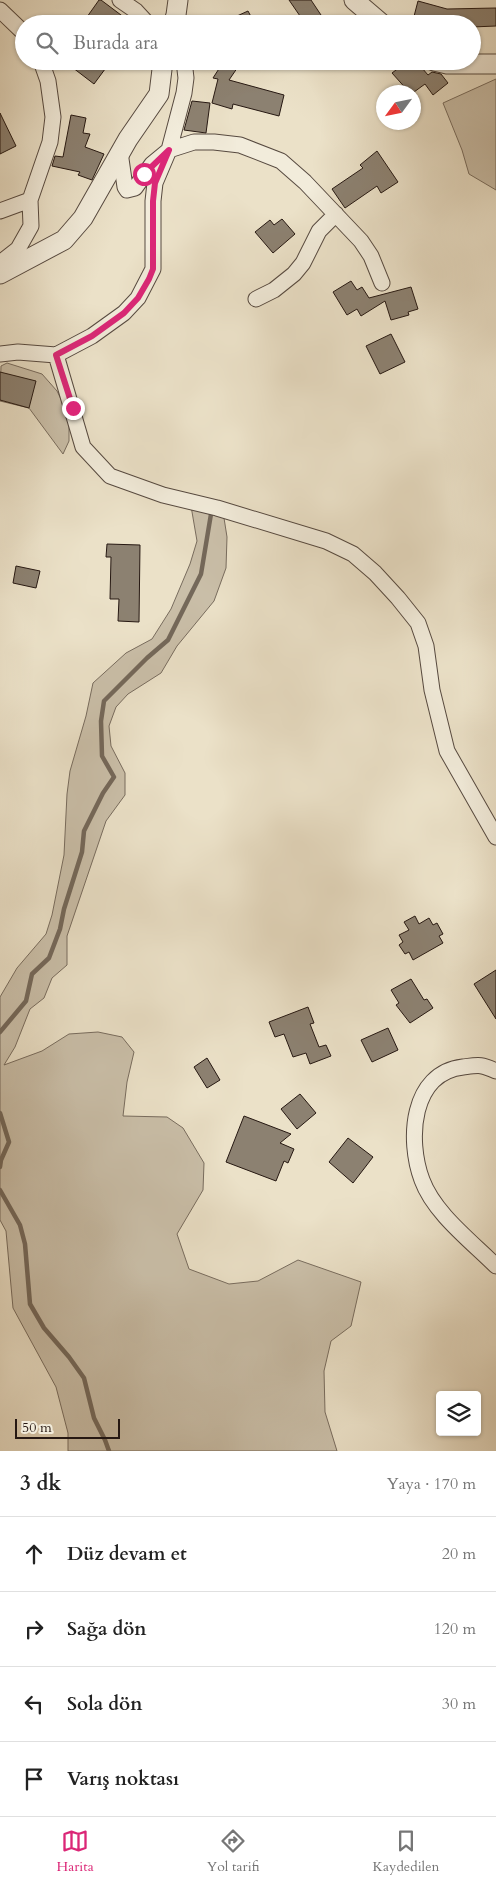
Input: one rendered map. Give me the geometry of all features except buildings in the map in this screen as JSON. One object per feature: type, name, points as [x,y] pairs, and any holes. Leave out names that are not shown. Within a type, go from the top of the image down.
[{"type":"street","points":[[120,0],[140,15]]},
{"type":"street","points":[[354,0],[372,15]]},
{"type":"street","points":[[0,10],[15,24]]},
{"type":"street","points":[[481,64],[496,64]]},
{"type":"street","points":[[0,263],[18,249],[31,226],[30,200],[50,142],[53,117],[48,81],[44,70]]},
{"type":"street","points":[[0,274],[64,240],[83,218],[120,152],[159,94],[162,70]]},
{"type":"street","points":[[0,354],[18,352],[56,355],[92,336],[124,313],[138,298],[153,269],[153,201],[155,183],[169,150],[184,93],[185,70]]},
{"type":"street","points":[[120,152],[125,187],[128,190],[134,188],[152,164],[169,150],[194,142],[240,145],[281,161],[305,182],[361,241],[371,256],[382,284]]},
{"type":"street","points":[[0,211],[30,200]]},
{"type":"street","points":[[256,299],[274,290],[294,274],[303,263],[319,231],[336,214]]},
{"type":"street","points":[[56,355],[83,447],[110,476],[163,495],[217,508],[326,541],[353,554],[376,573],[418,622],[426,646],[432,690],[447,751],[496,837]]},
{"type":"street","points":[[496,1071],[482,1065],[455,1068],[434,1080],[421,1098],[413,1128],[422,1180],[437,1208],[496,1266]]},
{"type":"street","points":[[482,1065],[496,1083]]},
{"type":"shaded area","points":[[496,79],[496,190],[469,174],[462,150],[443,103]]},
{"type":"shaded area","points":[[7,363],[42,374],[57,391],[69,415],[69,441],[63,454],[29,408],[0,401],[1,366]]},
{"type":"shaded area","points":[[191,506],[224,518],[227,537],[226,568],[214,601],[177,646],[161,673],[128,694],[116,707],[109,726],[111,746],[125,773],[125,795],[106,821],[67,936],[67,965],[52,978],[44,998],[30,1009],[15,1047],[4,1065],[42,1051],[69,1034],[98,1032],[122,1037],[134,1052],[127,1082],[123,1116],[167,1117],[183,1128],[204,1163],[203,1190],[177,1234],[189,1269],[229,1284],[258,1281],[298,1260],[361,1282],[351,1326],[331,1341],[324,1371],[325,1412],[337,1451],[68,1451],[68,1433],[56,1387],[13,1308],[6,1231],[0,1220],[0,997],[17,968],[46,934],[52,915],[64,855],[70,771],[86,716],[93,683],[126,653],[152,639],[171,609],[190,564],[197,541]]},
{"type":"waterway","points":[[0,1032],[26,1001],[32,974],[49,958],[60,929],[64,909],[82,852],[84,831],[103,793],[114,777],[102,756],[101,721],[104,701],[168,640],[201,574],[211,514]]},
{"type":"waterway","points":[[0,1113],[9,1142],[0,1167]]},
{"type":"waterway","points":[[0,1190],[20,1225],[25,1244],[30,1304],[44,1328],[84,1378],[94,1418],[109,1451]]},
{"type":"route","points":[[73,408],[56,355],[92,336],[124,313],[138,298],[153,269],[153,201],[155,183],[169,150],[152,164],[144,174]]}]
